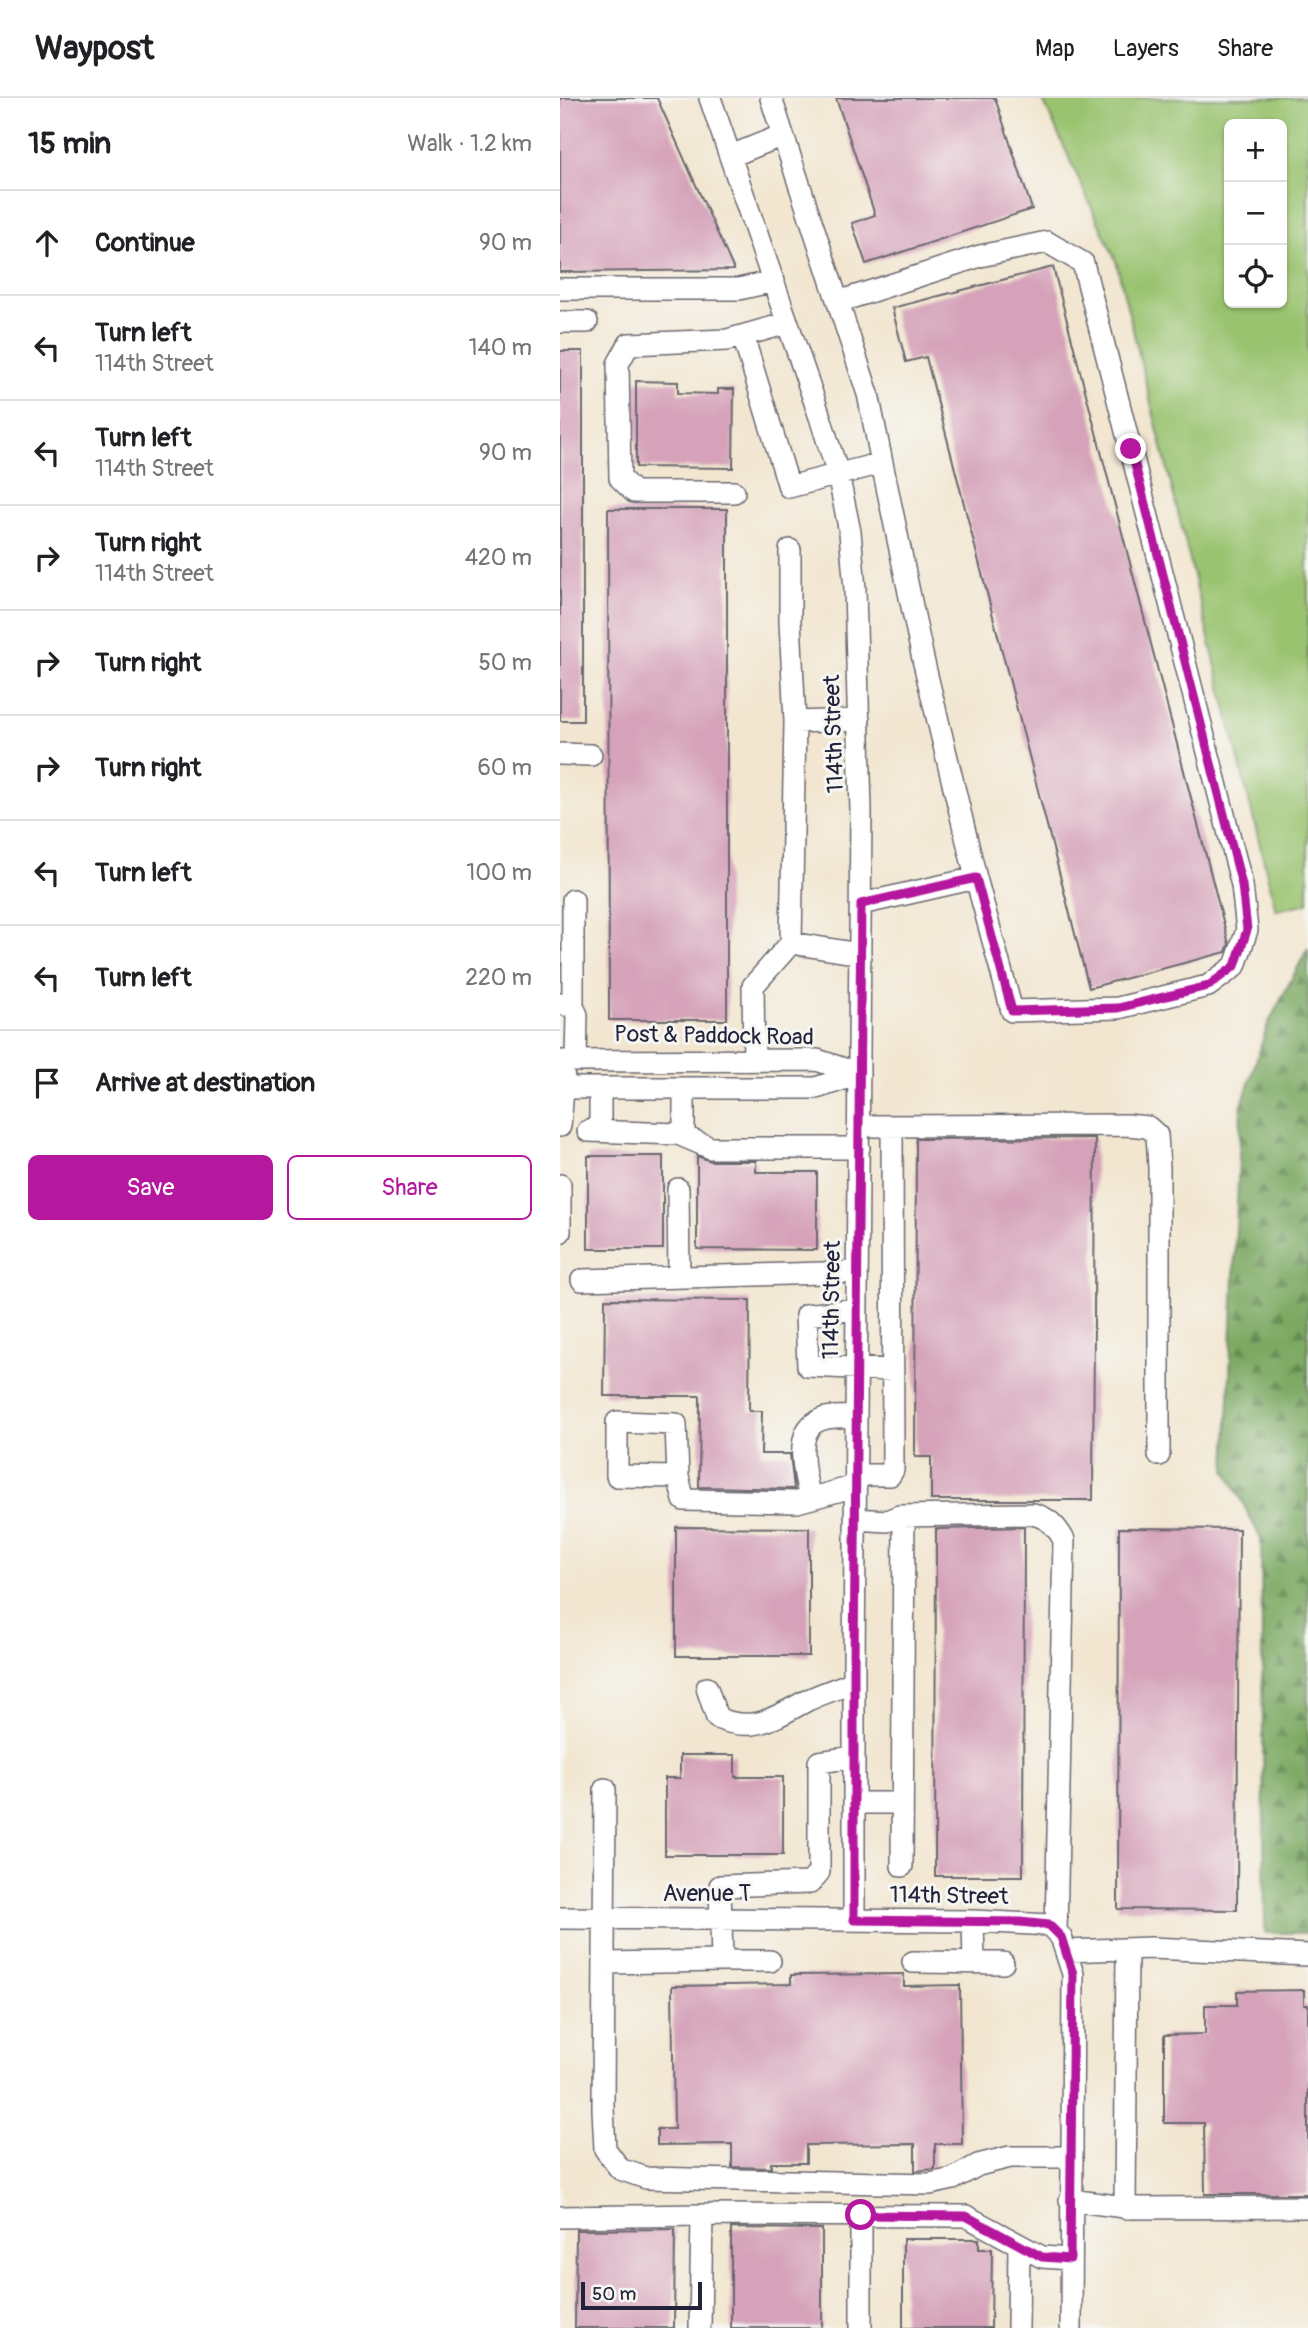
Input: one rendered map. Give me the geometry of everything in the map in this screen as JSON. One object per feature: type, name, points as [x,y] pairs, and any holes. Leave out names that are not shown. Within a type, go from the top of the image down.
[{"type":"street","name":"114th Street","points":[[710,98],[838,474],[850,532],[855,589],[861,904],[854,1920],[1049,1925],[1056,1932]]},
{"type":"street","points":[[771,98],[867,394],[923,659],[976,878],[1012,1011],[1118,1008],[1208,986],[1235,966],[1247,930],[1239,872],[1083,263],[1047,242],[980,257],[838,302]]},
{"type":"street","points":[[731,156],[783,135]]},
{"type":"street","points":[[560,289],[738,289],[774,281]]},
{"type":"street","points":[[560,322],[587,322]]},
{"type":"street","points":[[734,492],[634,492],[620,478],[618,364],[629,344],[727,340],[788,323]]},
{"type":"street","points":[[743,335],[789,487],[882,463]]},
{"type":"street","points":[[754,1060],[753,986],[791,943],[795,722],[790,550]]},
{"type":"street","points":[[795,722],[859,720]]},
{"type":"street","points":[[560,754],[591,754]]},
{"type":"street","points":[[861,904],[976,878]]},
{"type":"street","points":[[560,1126],[562,1088],[577,1015],[566,1005],[573,900]]},
{"type":"street","points":[[791,943],[860,954]]},
{"type":"street","name":"Post & Paddock Road","points":[[567,1061],[817,1059],[859,1074]]},
{"type":"street","points":[[562,1088],[816,1088],[859,1074]]},
{"type":"street","points":[[600,1088],[594,1131],[678,1133],[711,1148],[859,1149]]},
{"type":"street","points":[[684,1088],[684,1136]]},
{"type":"street","points":[[859,1126],[1127,1125],[1148,1127],[1157,1135],[1159,1455]]},
{"type":"street","points":[[678,1477],[684,1500],[797,1502],[856,1480],[892,1473],[892,1126]]},
{"type":"street","points":[[560,1185],[560,1232]]},
{"type":"street","points":[[678,1189],[679,1277]]},
{"type":"street","points":[[582,1280],[858,1272]]},
{"type":"street","points":[[857,1310],[806,1315],[808,1366],[892,1370]]},
{"type":"street","points":[[810,1499],[803,1457],[807,1429],[825,1418],[856,1417]]},
{"type":"street","points":[[855,1519],[887,1521],[904,1516],[1032,1514],[1045,1517],[1056,1527],[1064,1540],[1056,1932],[1061,1937],[1073,1974],[1071,2328]]},
{"type":"street","points":[[901,1866],[904,1516]]},
{"type":"street","points":[[708,1688],[717,1718],[735,1726],[766,1722],[811,1699],[854,1682]]},
{"type":"street","points":[[722,1961],[720,1886],[810,1882],[818,1872],[819,1762],[854,1757]]},
{"type":"street","points":[[605,1789],[603,2109],[605,2149],[620,2169],[646,2178],[930,2184],[953,2179],[978,2165],[1010,2157],[1070,2157]]},
{"type":"street","points":[[854,1803],[902,1804]]},
{"type":"street","name":"Avenue T","points":[[560,1918],[854,1920]]},
{"type":"street","points":[[973,1921],[974,1962]]},
{"type":"street","points":[[1066,1951],[1127,1949],[1308,1955]]},
{"type":"street","points":[[1125,2208],[1127,1949]]},
{"type":"street","points":[[604,1963],[770,1961]]},
{"type":"street","points":[[913,1962],[1003,1963]]},
{"type":"street","points":[[1070,2200],[1125,2208],[1308,2207]]},
{"type":"street","points":[[700,2328],[702,2215]]},
{"type":"street","points":[[861,2215],[861,2328]]},
{"type":"street","points":[[560,2217],[966,2216],[1042,2257],[1070,2259]]},
{"type":"street","points":[[1018,2328],[1019,2245]]},
{"type":"green space","points":[[1042,98],[1308,98],[1308,903],[1276,910],[1116,261]]},
{"type":"green space","points":[[1308,948],[1308,1933],[1265,1933],[1261,1539],[1226,1470],[1241,1108],[1268,1024]]},
{"type":"building","points":[[560,98],[657,98],[734,270],[560,272]]},
{"type":"building","points":[[836,98],[995,98],[1032,209],[866,264],[852,223],[875,215]]},
{"type":"building","points":[[1053,267],[1229,944],[1226,952],[1089,988],[926,357],[906,362],[892,308]]},
{"type":"building","points":[[560,351],[583,351],[583,721],[560,721]]},
{"type":"building","points":[[636,381],[678,382],[678,393],[718,394],[718,389],[734,389],[733,468],[636,467]]},
{"type":"building","points":[[608,509],[727,509],[727,1020],[609,1020]]},
{"type":"building","points":[[1095,1138],[1093,1500],[931,1500],[931,1457],[915,1457],[916,1139]]},
{"type":"building","points":[[588,1156],[663,1156],[663,1249],[588,1249]]},
{"type":"building","points":[[697,1156],[711,1161],[756,1161],[756,1172],[817,1172],[817,1250],[697,1249]]},
{"type":"building","points":[[605,1299],[750,1300],[749,1411],[762,1411],[761,1454],[790,1454],[794,1489],[699,1487],[700,1396],[604,1396]]},
{"type":"building","points":[[676,1527],[809,1528],[809,1656],[676,1656]]},
{"type":"building","points":[[1024,1527],[1023,1876],[935,1876],[936,1529]]},
{"type":"building","points":[[1119,1528],[1239,1529],[1237,1910],[1118,1909]]},
{"type":"building","points":[[680,1755],[735,1755],[735,1777],[783,1777],[783,1855],[665,1855],[665,1778],[680,1778]]},
{"type":"building","points":[[904,1974],[904,1986],[960,1985],[962,2144],[935,2144],[935,2169],[915,2171],[915,2144],[806,2145],[806,2163],[771,2163],[771,2168],[732,2167],[732,2144],[657,2145],[657,2129],[674,2129],[672,1986],[791,1984],[791,1975]]},
{"type":"building","points":[[1304,1990],[1304,2005],[1308,2005],[1308,2194],[1205,2194],[1204,2123],[1164,2123],[1164,2035],[1205,2034],[1205,2005],[1237,2005],[1237,1991]]},
{"type":"building","points":[[731,2228],[822,2229],[822,2328],[731,2328]]},
{"type":"building","points":[[675,2229],[674,2328],[575,2328],[576,2230]]},
{"type":"building","points":[[903,2239],[979,2239],[979,2249],[992,2249],[991,2328],[903,2328]]},
{"type":"route","points":[[861,2215],[966,2216],[1042,2257],[1070,2259],[1073,1974],[1061,1937],[1049,1925],[1020,1922],[854,1920],[861,904],[976,878],[1012,1011],[1118,1008],[1208,986],[1235,966],[1247,930],[1242,885],[1131,449]]}]
